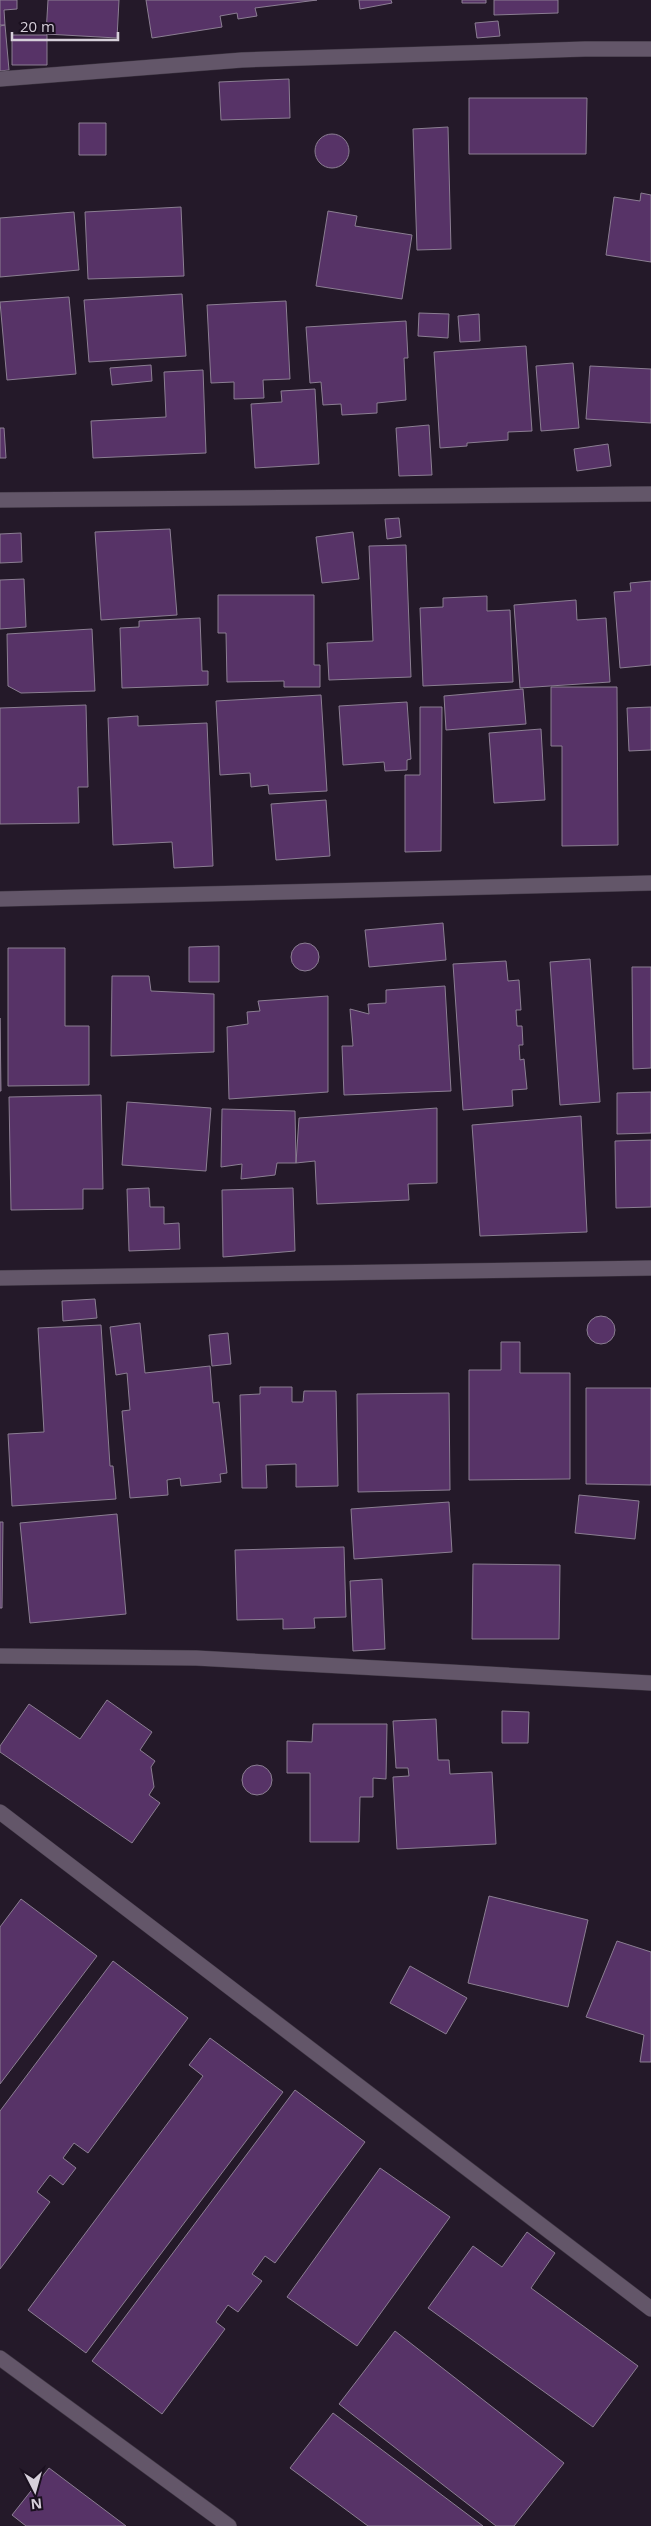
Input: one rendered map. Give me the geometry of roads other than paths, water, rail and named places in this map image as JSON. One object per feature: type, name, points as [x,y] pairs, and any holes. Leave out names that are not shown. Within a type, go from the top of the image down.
[{"type":"street","points":[[0,79],[242,60],[575,49],[651,49]]},
{"type":"street","points":[[0,500],[651,494]]},
{"type":"street","points":[[0,899],[651,883]]},
{"type":"street","points":[[0,1278],[651,1268]]},
{"type":"street","points":[[0,1656],[196,1658],[604,1682],[651,1683]]},
{"type":"street","points":[[0,1812],[651,2310]]},
{"type":"street","points":[[0,2358],[229,2526]]}]
